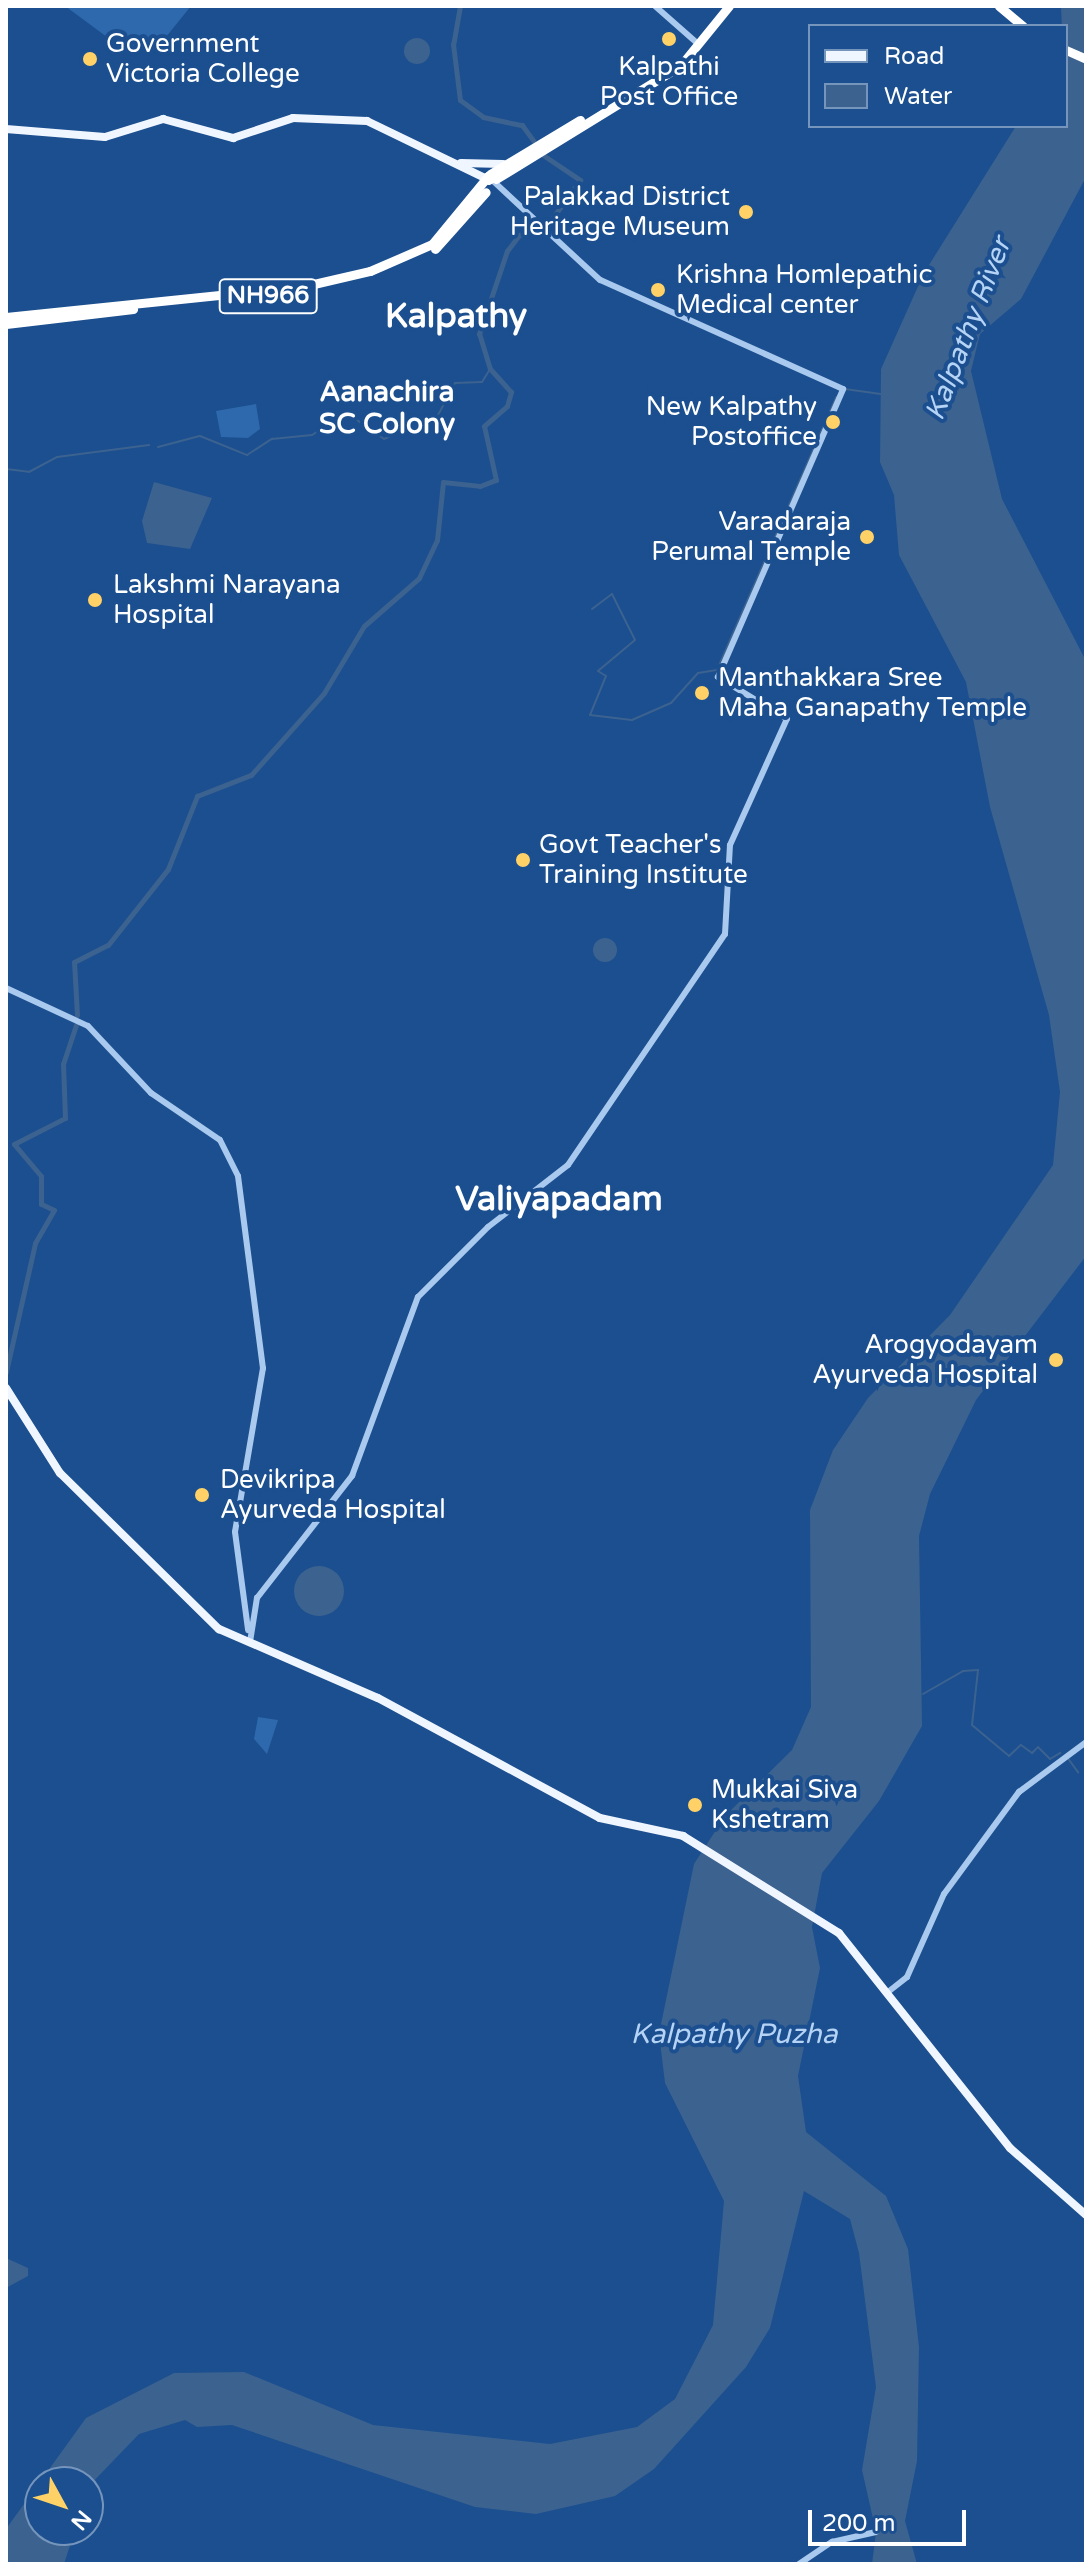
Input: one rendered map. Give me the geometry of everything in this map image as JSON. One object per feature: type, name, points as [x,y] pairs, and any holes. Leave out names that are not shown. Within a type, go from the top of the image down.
[{"type":"highway","name":"NH966","points":[[6,324],[354,281],[435,250],[503,164],[663,74],[697,43],[727,6]]},
{"type":"highway","name":"NH966","points":[[6,317],[295,288],[370,271],[432,244],[491,180],[681,65],[727,6]]},
{"type":"highway","points":[[999,6],[1021,24]]},
{"type":"main road","points":[[6,129],[105,137],[163,119],[233,138],[293,118],[367,121],[491,180]]},
{"type":"main road","points":[[452,161],[503,164]]},
{"type":"main road","points":[[8,1392],[60,1473],[205,1617],[250,1642],[378,1698],[600,1818],[693,1841],[839,1933],[1010,2148],[1086,2215]]},
{"type":"street","points":[[655,6],[697,43]]},
{"type":"street","points":[[250,1642],[257,1598],[352,1476],[418,1297],[488,1227],[568,1165],[725,934],[733,834],[787,719],[718,677],[843,389],[600,280],[491,180]]},
{"type":"street","points":[[6,988],[88,1026],[151,1093],[220,1140],[238,1176],[263,1368],[235,1532],[250,1642]]},
{"type":"street","points":[[888,1992],[907,1977],[944,1894],[1019,1792],[1086,1742]]},
{"type":"street","points":[[799,2564],[832,2542],[876,2532]]},
{"type":"shaded area","points":[[65,6],[191,6],[166,37],[142,49],[115,43]]},
{"type":"shaded area","points":[[256,404],[260,429],[248,438],[221,437],[216,411]]},
{"type":"shaded area","points":[[258,1717],[278,1720],[267,1754],[254,1739]]},
{"type":"water","name":"Kalpathy Puzha","points":[[1061,6],[1086,6],[1086,177],[1021,299],[980,334],[971,371],[1002,499],[1086,661],[1086,1256],[976,1400],[930,1494],[919,1536],[922,1726],[879,1801],[822,1873],[812,1927],[820,1968],[798,2076],[806,2132],[886,2196],[908,2249],[919,2347],[917,2461],[905,2521],[917,2564],[872,2564],[876,2532],[862,2470],[876,2387],[859,2253],[850,2219],[804,2191],[770,2328],[746,2367],[654,2469],[615,2496],[536,2514],[475,2507],[232,2425],[197,2427],[185,2420],[139,2434],[104,2470],[104,2466],[51,2466],[86,2418],[174,2373],[244,2372],[373,2425],[550,2444],[637,2427],[675,2399],[713,2325],[724,2201],[665,2083],[659,2034],[694,1864],[725,1816],[792,1750],[811,1707],[810,1510],[833,1450],[868,1398],[950,1315],[1053,1165],[1060,1092],[1049,1015],[990,807],[966,682],[899,555],[894,495],[880,462],[881,369],[924,273],[1015,128],[1068,128],[1068,24],[1062,24]]},
{"type":"water","points":[[417,38],[427,41],[430,51],[427,61],[417,64],[407,61],[404,51],[407,41]]},
{"type":"water","points":[[154,482],[212,498],[190,549],[147,543],[142,521]]},
{"type":"water","points":[[605,938],[614,941],[617,950],[614,959],[605,962],[596,959],[593,950],[596,941]]},
{"type":"water","points":[[319,1566],[337,1573],[344,1591],[337,1609],[319,1616],[301,1609],[294,1591],[301,1573]]},
{"type":"water","points":[[6,2258],[28,2268],[28,2276],[6,2288]]},
{"type":"water","name":"Kalpathy Puzha","points":[[24,2504],[24,2546],[70,2546],[64,2564],[6,2564],[6,2529]]},
{"type":"waterway","points":[[460,6],[453,44],[460,100],[483,117],[522,125],[533,140]]},
{"type":"waterway","points":[[543,155],[580,180],[546,227]]},
{"type":"waterway","points":[[77,1015],[74,962],[108,945],[168,869],[197,796],[251,775],[324,693],[364,626],[419,578],[437,540],[443,482],[480,486],[496,480],[484,426],[507,406],[511,392],[490,369],[479,334],[507,251],[519,235],[538,229]]},
{"type":"waterway","points":[[436,419],[455,383],[482,382],[490,369]]},
{"type":"waterway","points":[[845,389],[881,394]]},
{"type":"waterway","points":[[592,609],[612,594],[635,640],[598,671],[606,676],[590,715],[632,720],[671,703],[698,673],[717,670],[836,397]]},
{"type":"waterway","points":[[158,447],[200,436],[247,455],[272,439],[312,435],[347,413],[384,439],[427,420]]},
{"type":"waterway","points":[[6,469],[29,472],[57,457],[149,445]]},
{"type":"waterway","points":[[6,1372],[35,1243],[54,1210],[41,1204],[41,1176],[14,1144],[65,1118],[63,1064],[76,1025]]},
{"type":"waterway","points":[[923,1694],[963,1671],[978,1670],[972,1725],[1009,1756],[1021,1745],[1032,1753],[1038,1747],[1050,1759],[1060,1753]]},
{"type":"waterway","points":[[1067,1757],[1078,1772]]},
{"type":"place","name":"Kalpathi Post Office","points":[[669,39]]},
{"type":"place","name":"Government Victoria College","points":[[90,59]]},
{"type":"place","name":"Palakkad District Heritage Museum","points":[[746,212]]},
{"type":"place","name":"Krishna Homlepathic Medical center","points":[[658,290]]},
{"type":"place","name":"New Kalpathy Postoffice","points":[[833,422]]},
{"type":"place","name":"Varadaraja Perumal Temple","points":[[867,537]]},
{"type":"place","name":"Lakshmi Narayana Hospital","points":[[95,600]]},
{"type":"place","name":"Manthakkara Sree Maha Ganapathy Temple","points":[[702,693]]},
{"type":"place","name":"Govt Teacher's Training Institute","points":[[523,860]]},
{"type":"place","name":"Arogyodayam Ayurveda Hospital","points":[[1056,1360]]},
{"type":"place","name":"Devikripa Ayurveda Hospital","points":[[202,1495]]},
{"type":"place","name":"Mukkai Siva Kshetram","points":[[695,1805]]},
{"type":"district","name":"Kalpathy","points":[[456,317]]},
{"type":"district","name":"Aanachira SC Colony","points":[[387,408]]},
{"type":"district","name":"Valiyapadam","points":[[559,1200]]},
{"type":"water label","name":"Kalpathy River","points":[[968,329]]}]
